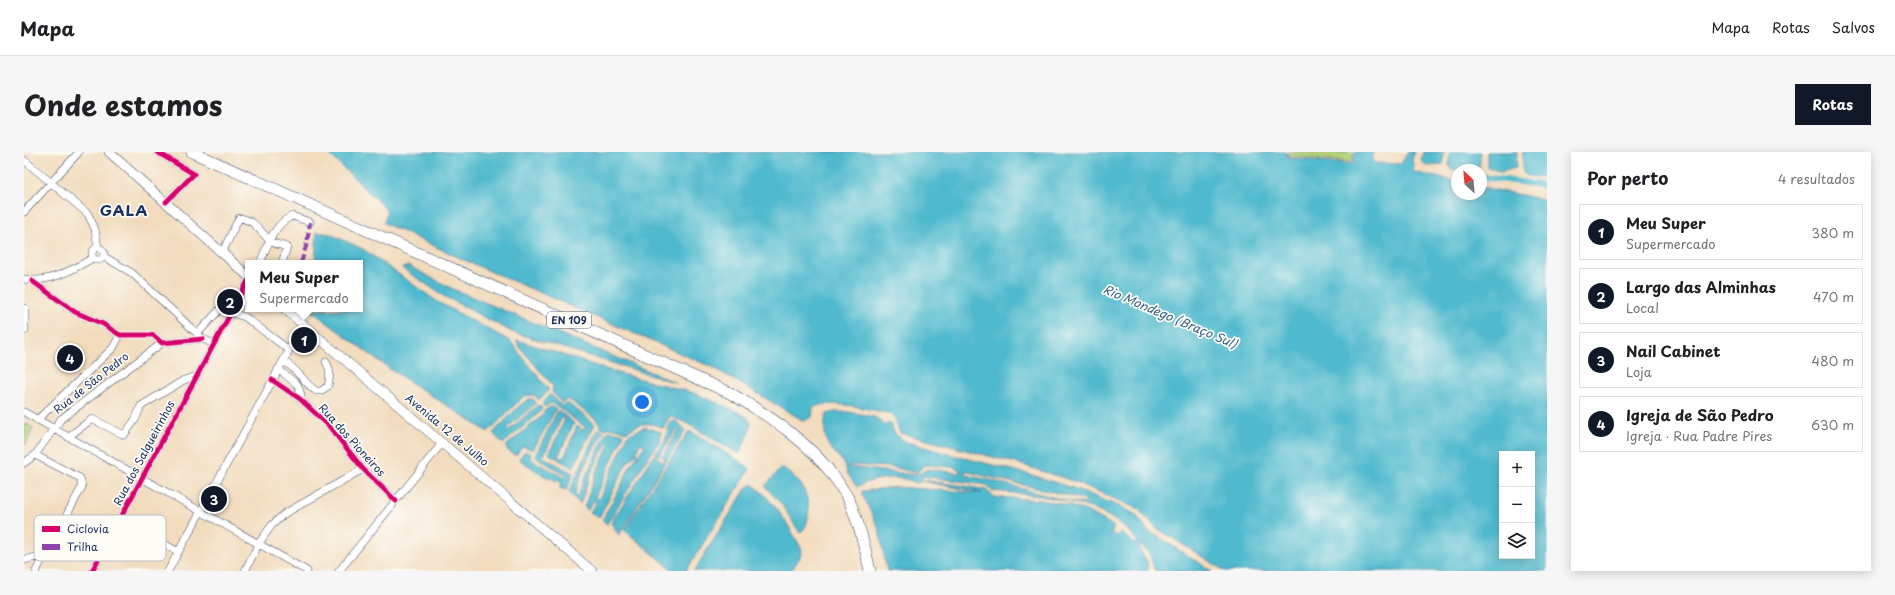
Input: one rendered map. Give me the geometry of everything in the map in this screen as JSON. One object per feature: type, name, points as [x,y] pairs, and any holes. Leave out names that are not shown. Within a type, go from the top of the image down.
[{"type":"main road","points":[[109,152],[245,273]]},
{"type":"main road","name":"EN 109","points":[[192,152],[730,393],[773,418],[804,443],[828,468],[849,499],[862,534],[870,571]]},
{"type":"main road","points":[[24,309],[24,330]]},
{"type":"main road","name":"Avenida 12 de Julho","points":[[288,312],[444,442],[586,569]]},
{"type":"street","points":[[24,212],[79,152]]},
{"type":"street","points":[[157,152],[194,174],[166,202]]},
{"type":"street","points":[[24,160],[88,214],[95,229],[98,248],[103,252],[103,256],[132,273],[201,336],[214,344]]},
{"type":"street","points":[[261,260],[277,226],[285,219],[292,216],[310,222]]},
{"type":"street","points":[[222,253],[239,218],[249,220],[264,233],[269,241],[287,247],[283,260]]},
{"type":"street","points":[[94,258],[93,251],[98,248]]},
{"type":"street","points":[[32,281],[54,276],[94,258],[99,260],[103,256]]},
{"type":"street","points":[[24,279],[32,281],[75,312],[103,324],[120,335],[153,335],[162,343],[201,336],[222,308],[238,300]]},
{"type":"street","name":"Rua dos Salgueirinhos","points":[[122,515],[245,287]]},
{"type":"street","points":[[231,313],[245,317],[289,350]]},
{"type":"street","points":[[168,571],[303,325]]},
{"type":"street","points":[[37,420],[113,348],[120,335]]},
{"type":"street","name":"Rua de São Pedro","points":[[24,463],[34,455],[45,442],[52,428],[61,419],[162,343]]},
{"type":"street","points":[[283,360],[293,366],[299,375],[316,391],[327,388],[328,386],[330,368],[326,362]]},
{"type":"street","points":[[278,369],[300,388],[301,394],[299,398]]},
{"type":"street","points":[[68,437],[92,419],[124,435],[135,420],[141,406],[184,380],[197,376]]},
{"type":"street","name":"Rua dos Pioneiros","points":[[272,380],[299,398],[328,425],[363,469],[396,501]]},
{"type":"street","points":[[24,412],[307,571]]},
{"type":"street","points":[[339,571],[444,442]]},
{"type":"street","points":[[34,455],[80,478],[82,487],[67,515]]},
{"type":"street","points":[[245,571],[259,543],[272,524],[284,514],[363,469]]},
{"type":"street","points":[[166,545],[178,552]]},
{"type":"street","points":[[24,560],[34,558]]},
{"type":"street","points":[[36,571],[42,561]]},
{"type":"street","name":"Rua dos Salgueirinhos","points":[[92,571],[97,561]]},
{"type":"green space","points":[[1287,152],[1354,152],[1351,162],[1288,156]]},
{"type":"green space","points":[[24,423],[33,428],[26,445],[24,444]]},
{"type":"water","name":"Rio Mondego (Braço Sul)","points":[[327,152],[1258,152],[1261,154],[1263,152],[1285,152],[1288,158],[1352,164],[1356,152],[1373,152],[1372,157],[1375,163],[1401,164],[1408,152],[1414,152],[1412,160],[1414,172],[1451,181],[1451,200],[1487,200],[1487,188],[1547,200],[1547,571],[1225,571],[1155,527],[1138,509],[1076,482],[1016,463],[900,433],[894,417],[888,413],[838,404],[828,404],[813,408],[812,417],[804,421],[714,368],[462,259],[384,223],[387,212],[383,206]]},
{"type":"water","points":[[1424,152],[1444,152],[1443,165],[1426,166],[1421,161]]},
{"type":"water","points":[[1450,152],[1481,152],[1480,164],[1451,164],[1451,170],[1449,164]]},
{"type":"water","points":[[1487,152],[1517,152],[1516,168],[1501,172],[1487,167]]},
{"type":"water","points":[[1523,152],[1547,152],[1547,175],[1536,178],[1524,174],[1522,168]]},
{"type":"water","points":[[317,232],[330,234],[363,249],[438,302],[510,341],[549,390],[539,400],[534,395],[524,396],[488,432],[390,369],[313,312],[363,312],[363,260],[315,260]]},
{"type":"water","points":[[409,266],[453,289],[677,383],[512,332],[442,295],[402,268]]},
{"type":"water","points":[[517,340],[621,374],[694,393],[747,417],[751,423],[749,434],[739,454],[686,423],[670,416],[663,428],[653,424],[644,424],[627,432],[614,428],[601,429],[597,420],[568,399],[562,403],[552,392],[553,386],[518,345]]},
{"type":"water","points":[[550,394],[562,406],[568,403],[595,424],[573,468],[549,454],[565,419],[562,417],[543,457],[573,473],[567,490],[560,488],[561,482],[544,476],[519,459],[525,451],[531,454],[530,459],[565,478],[567,476],[535,456],[558,410],[574,423],[558,457],[564,458],[577,426],[583,430],[586,428],[554,404],[551,403],[545,407],[542,403]]},
{"type":"water","points":[[529,399],[533,399],[536,403],[507,428],[509,430],[538,405],[542,408],[540,412],[503,444],[493,433],[519,406]]},
{"type":"water","points":[[552,406],[556,409],[533,450],[523,446],[516,455],[508,451],[506,446],[544,414],[544,411]]},
{"type":"water","points":[[835,412],[850,412],[875,417],[884,425],[890,423],[895,434],[904,441],[1032,475],[1079,490],[1136,515],[1147,530],[1212,571],[1155,571],[1150,555],[1141,545],[1139,549],[1147,561],[1148,571],[887,571],[879,529],[862,494],[862,491],[896,487],[982,493],[922,481],[916,483],[909,480],[894,478],[878,479],[857,487],[847,473],[845,464],[828,445],[825,435],[825,420],[827,414]],"holes":[[[849,465],[891,467],[917,473],[924,465],[952,467],[960,470],[959,473],[927,469],[917,475],[849,467]],[[964,471],[1086,500],[1086,504],[1044,495],[992,480],[965,475]],[[922,476],[987,485],[993,491],[1032,495],[1072,502],[1091,508],[1109,517],[1125,528],[1138,542],[1135,544],[1120,532],[1117,536],[1111,534],[1114,527],[1086,511],[1068,505],[1040,500],[994,497],[986,490],[922,480]]]},
{"type":"water","points":[[676,421],[686,430],[666,461],[662,457],[679,430],[677,429],[659,456],[654,453],[663,444],[669,423]]},
{"type":"water","points":[[645,427],[661,432],[660,441],[650,454],[607,524],[602,520],[621,486],[630,466],[645,445],[640,443],[636,455],[627,463],[599,518],[590,512],[597,501],[593,501],[588,510],[584,507],[597,470],[610,444],[607,443],[591,473],[580,504],[569,492],[597,430],[604,432],[595,446],[584,469],[575,493],[578,496],[588,471],[607,432],[612,431],[624,434],[595,497],[599,499],[628,435]]},
{"type":"water","points":[[689,431],[750,469],[686,571],[674,571],[624,530]]},
{"type":"water","points":[[654,455],[665,463],[619,535],[611,523]]},
{"type":"water","points":[[782,467],[800,483],[807,498],[808,518],[804,529],[800,533],[782,505],[765,486]]},
{"type":"water","points":[[752,484],[760,490],[787,523],[802,550],[800,557],[791,571],[694,571],[747,487]]},
{"type":"waterway","points":[[1487,177],[1547,186]]},
{"type":"marked path","points":[[302,260],[307,243],[310,222]]},
{"type":"cycle path","points":[[157,152],[194,174],[166,202]]},
{"type":"cycle path","points":[[32,281],[75,312],[103,324],[120,335],[153,335],[162,343],[203,339]]},
{"type":"cycle path","points":[[122,515],[245,287]]},
{"type":"cycle path","points":[[272,380],[300,399],[328,425],[363,469],[396,501]]},
{"type":"cycle path","points":[[92,571],[97,561]]},
{"type":"place","name":"Largo das Alminhas","points":[[230,302]]},
{"type":"place","name":"Meu Super","points":[[304,340]]},
{"type":"place","name":"Igreja de São Pedro","points":[[70,358]]},
{"type":"place","name":"Nail Cabinet","points":[[214,499]]},
{"type":"district","name":"GALA","points":[[124,211]]}]
